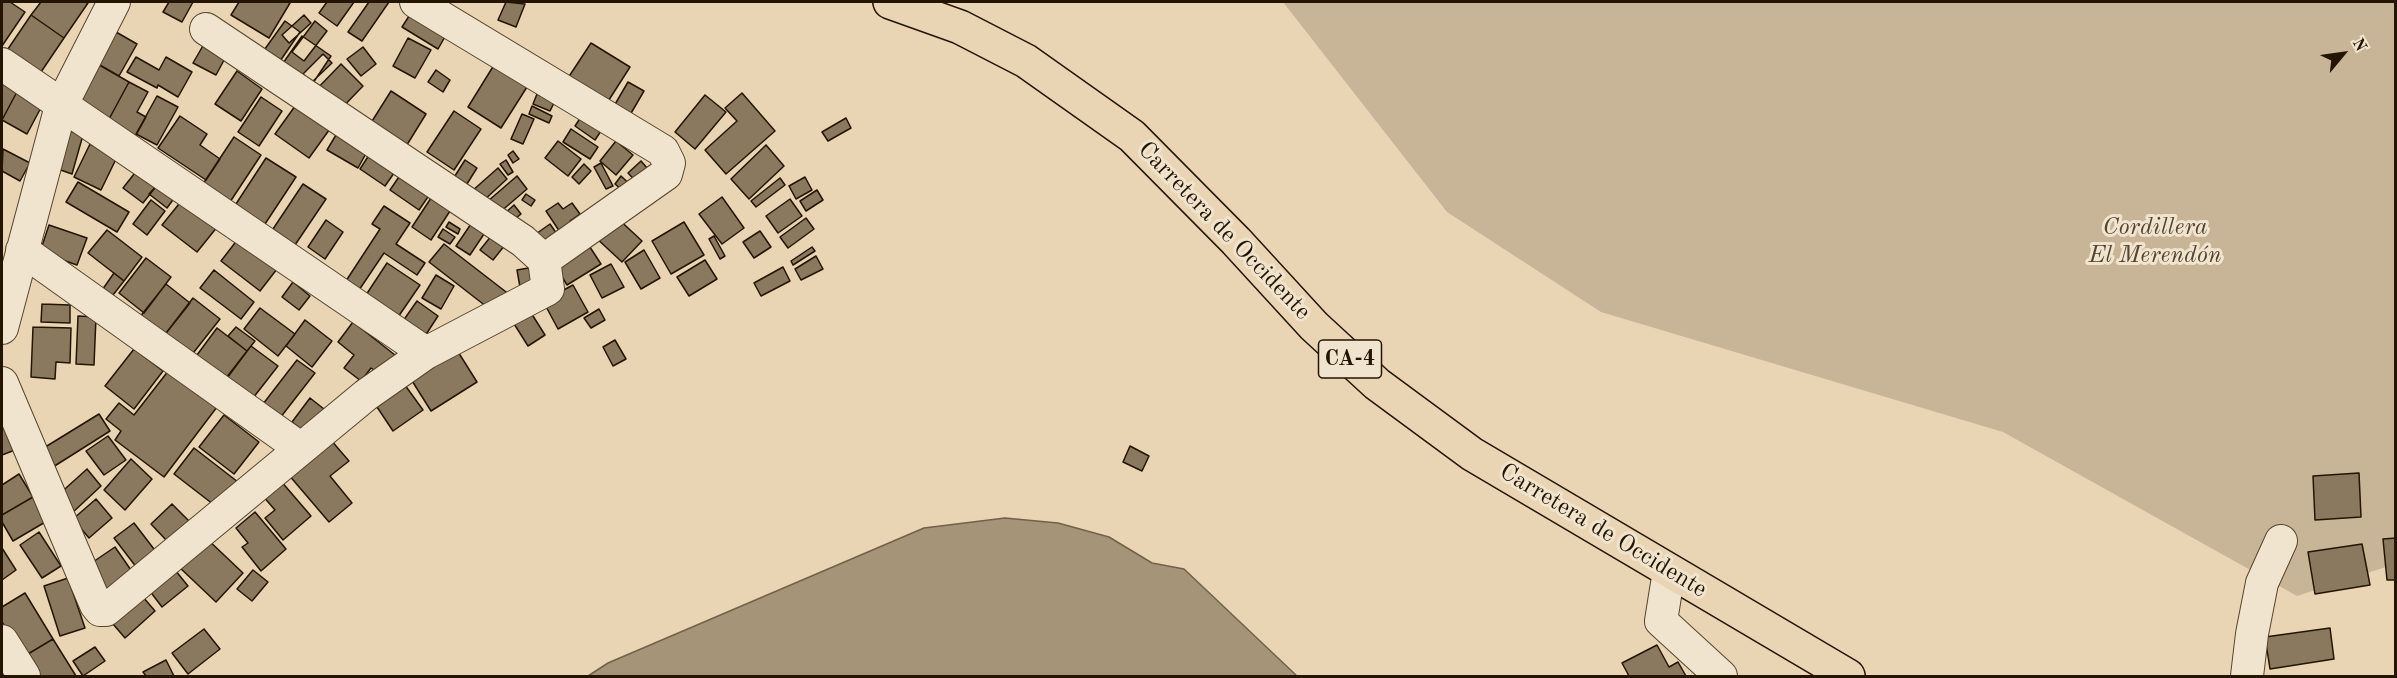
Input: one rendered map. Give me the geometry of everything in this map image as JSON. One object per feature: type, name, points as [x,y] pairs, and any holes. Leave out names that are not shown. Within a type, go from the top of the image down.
[{"type":"main road","name":"Carretera de Occidente","points":[[890,2],[960,27],[1026,61],[1132,136],[1236,241],[1314,326],[1377,384],[1472,454],[1669,571],[1828,672]]},
{"type":"street","points":[[2,328],[7,289],[22,250],[61,105],[114,2]]},
{"type":"street","points":[[416,2],[663,151],[669,163],[666,174],[544,260]]},
{"type":"street","points":[[2,383],[96,605],[106,610],[366,395],[426,353],[548,289],[544,260],[523,241],[206,29]]},
{"type":"street","points":[[2,64],[426,353]]},
{"type":"street","points":[[22,250],[300,448]]},
{"type":"street","points":[[2247,676],[2262,583],[2281,541]]},
{"type":"street","points":[[1669,571],[1661,621],[1721,676]]},
{"type":"street","points":[[2,641],[24,676]]},
{"type":"green space","name":"Cordillera El Merendón","points":[[1283,2],[2395,2],[2395,564],[2297,596],[2003,432],[1601,312],[1447,212]]},
{"type":"shaded area","points":[[1005,518],[1058,523],[1109,537],[1152,563],[1184,569],[1297,676],[588,676],[608,663],[924,528]]},
{"type":"building","points":[[2,2],[10,2],[25,12],[2,46]]},
{"type":"building","points":[[41,2],[88,3],[64,38],[31,15]]},
{"type":"building","points":[[169,2],[193,2],[182,22],[163,12]]},
{"type":"building","points":[[239,2],[290,3],[269,38],[231,15]]},
{"type":"building","points":[[327,2],[354,2],[337,26],[319,13]]},
{"type":"building","points":[[369,2],[389,2],[362,41],[348,32]]},
{"type":"building","points":[[506,2],[525,4],[516,27],[498,20]]},
{"type":"building","points":[[411,13],[446,35],[438,49],[402,27]]},
{"type":"building","points":[[31,15],[64,38],[41,72],[8,49]]},
{"type":"building","points":[[304,15],[311,23],[289,43],[282,35]]},
{"type":"building","points":[[285,21],[300,32],[278,64],[262,53]]},
{"type":"building","points":[[315,21],[327,31],[304,61],[292,52]]},
{"type":"building","points":[[116,32],[137,44],[119,76],[98,64]]},
{"type":"building","points":[[302,36],[331,56],[311,86],[281,66]]},
{"type":"building","points":[[208,37],[230,49],[216,75],[193,63]]},
{"type":"building","points":[[408,38],[431,50],[415,78],[393,66]]},
{"type":"building","points":[[591,43],[630,67],[607,103],[568,78]]},
{"type":"building","points":[[363,47],[376,64],[361,76],[347,59]]},
{"type":"building","points":[[323,54],[332,63],[311,83],[303,74]]},
{"type":"building","points":[[136,57],[159,70],[166,57],[192,72],[178,97],[158,85],[157,88],[127,72]]},
{"type":"building","points":[[94,62],[129,82],[108,121],[72,102]]},
{"type":"building","points":[[341,64],[363,86],[336,114],[313,93]]},
{"type":"building","points":[[494,65],[527,87],[501,128],[468,107]]},
{"type":"building","points":[[436,70],[450,80],[443,92],[428,82]]},
{"type":"building","points":[[237,71],[262,89],[241,121],[215,104]]},
{"type":"building","points":[[2,73],[19,88],[2,120]]},
{"type":"building","points":[[129,82],[148,92],[137,112],[146,117],[135,137],[108,121]]},
{"type":"building","points":[[628,82],[644,91],[630,115],[614,106]]},
{"type":"building","points":[[19,88],[44,102],[27,134],[2,120]]},
{"type":"building","points":[[391,91],[426,114],[405,148],[369,126]]},
{"type":"building","points":[[742,93],[775,131],[726,174],[705,150],[737,121],[725,108]]},
{"type":"building","points":[[537,94],[555,101],[550,111],[533,104]]},
{"type":"building","points":[[705,95],[726,112],[695,149],[675,132]]},
{"type":"building","points":[[157,96],[178,107],[157,145],[136,134]]},
{"type":"building","points":[[261,97],[282,111],[259,146],[238,132]]},
{"type":"building","points":[[298,102],[332,126],[309,158],[275,134]]},
{"type":"building","points":[[532,106],[552,116],[549,123],[529,114]]},
{"type":"building","points":[[454,111],[481,129],[454,170],[427,152]]},
{"type":"building","points":[[522,114],[534,119],[523,144],[511,139]]},
{"type":"building","points":[[180,116],[207,134],[200,145],[220,159],[206,180],[158,148]]},
{"type":"building","points":[[581,117],[601,131],[595,140],[575,126]]},
{"type":"building","points":[[846,118],[851,128],[828,141],[822,132]]},
{"type":"building","points":[[571,129],[598,147],[590,159],[563,142]]},
{"type":"building","points":[[67,130],[83,135],[72,174],[55,168]]},
{"type":"building","points":[[339,130],[369,148],[358,168],[327,150]]},
{"type":"building","points":[[234,137],[261,155],[230,202],[203,184]]},
{"type":"building","points":[[558,141],[581,159],[568,176],[545,158]]},
{"type":"building","points":[[616,141],[633,155],[616,175],[600,161]]},
{"type":"building","points":[[90,144],[117,157],[101,190],[74,177]]},
{"type":"building","points":[[766,145],[784,166],[749,199],[731,179]]},
{"type":"building","points":[[3,149],[30,163],[20,181],[2,171]]},
{"type":"building","points":[[373,149],[399,166],[385,186],[360,169]]},
{"type":"building","points":[[513,151],[519,159],[513,163],[508,155]]},
{"type":"building","points":[[266,158],[296,177],[263,227],[234,207]]},
{"type":"building","points":[[465,160],[477,168],[465,187],[453,179]]},
{"type":"building","points":[[506,160],[513,172],[508,175],[500,164]]},
{"type":"building","points":[[641,161],[654,176],[641,187],[628,173]]},
{"type":"building","points":[[601,163],[613,186],[606,189],[594,167]]},
{"type":"building","points":[[584,164],[591,171],[579,184],[572,177]]},
{"type":"building","points":[[498,168],[507,179],[482,202],[472,191]]},
{"type":"building","points":[[138,169],[158,184],[143,203],[123,188]]},
{"type":"building","points":[[403,171],[432,191],[419,210],[390,190]]},
{"type":"building","points":[[517,176],[527,189],[499,213],[488,201]]},
{"type":"building","points":[[621,176],[635,189],[629,196],[615,184]]},
{"type":"building","points":[[805,177],[812,190],[796,199],[789,186]]},
{"type":"building","points":[[780,178],[785,185],[756,207],[751,201]]},
{"type":"building","points":[[78,182],[129,212],[117,232],[66,202]]},
{"type":"building","points":[[158,184],[175,197],[167,208],[149,194]]},
{"type":"building","points":[[303,184],[326,199],[295,245],[273,229]]},
{"type":"building","points":[[817,190],[823,200],[806,211],[800,201]]},
{"type":"building","points":[[526,194],[535,200],[531,206],[522,200]]},
{"type":"building","points":[[433,195],[452,208],[431,240],[412,227]]},
{"type":"building","points":[[722,197],[744,228],[722,244],[699,214]]},
{"type":"building","points":[[183,199],[218,226],[197,252],[162,225]]},
{"type":"building","points":[[790,199],[802,216],[778,233],[766,216]]},
{"type":"building","points":[[151,200],[165,211],[147,235],[133,224]]},
{"type":"building","points":[[558,203],[563,209],[572,203],[580,214],[570,221],[574,227],[562,235],[546,211]]},
{"type":"building","points":[[514,205],[521,214],[510,223],[503,215]]},
{"type":"building","points":[[384,206],[410,223],[396,244],[425,263],[417,275],[384,253],[355,296],[342,287],[380,229],[372,224]]},
{"type":"building","points":[[613,214],[642,241],[622,262],[594,236]]},
{"type":"building","points":[[806,218],[814,229],[788,248],[780,237]]},
{"type":"building","points":[[326,220],[343,232],[325,259],[308,247]]},
{"type":"building","points":[[473,221],[486,231],[470,255],[456,246]]},
{"type":"building","points":[[449,222],[460,229],[458,234],[446,227]]},
{"type":"building","points":[[684,222],[704,255],[671,274],[652,241]]},
{"type":"building","points":[[550,224],[559,237],[542,249],[533,236]]},
{"type":"building","points":[[49,225],[87,238],[77,265],[40,252]]},
{"type":"building","points":[[443,229],[455,237],[450,244],[438,237]]},
{"type":"building","points":[[107,230],[142,257],[124,281],[88,253]]},
{"type":"building","points":[[496,230],[509,240],[493,260],[480,250]]},
{"type":"building","points":[[760,231],[771,247],[754,258],[743,242]]},
{"type":"building","points":[[714,236],[725,256],[720,259],[709,239]]},
{"type":"building","points":[[584,238],[601,264],[567,285],[551,258]]},
{"type":"building","points":[[238,239],[277,269],[260,291],[221,261]]},
{"type":"building","points":[[444,244],[510,295],[496,314],[429,262]]},
{"type":"building","points":[[812,247],[815,251],[793,265],[791,261]]},
{"type":"building","points":[[644,250],[660,278],[641,289],[625,262]]},
{"type":"building","points":[[816,256],[823,269],[801,280],[795,269]]},
{"type":"building","points":[[146,258],[171,277],[144,313],[119,293]]},
{"type":"building","points":[[705,260],[717,279],[689,296],[677,277]]},
{"type":"building","points":[[387,263],[420,285],[396,320],[364,298]]},
{"type":"building","points":[[611,264],[624,287],[602,298],[590,275]]},
{"type":"building","points":[[534,267],[538,290],[521,293],[517,270]]},
{"type":"building","points":[[783,267],[790,281],[761,296],[754,283]]},
{"type":"building","points":[[214,270],[254,302],[241,319],[200,288]]},
{"type":"building","points":[[114,273],[124,281],[109,300],[100,293]]},
{"type":"building","points":[[436,275],[454,286],[441,309],[422,298]]},
{"type":"building","points":[[293,282],[310,296],[299,310],[282,297]]},
{"type":"building","points":[[166,284],[190,303],[163,337],[139,318]]},
{"type":"building","points":[[573,285],[588,312],[558,329],[543,301]]},
{"type":"building","points":[[193,298],[220,319],[190,357],[163,337]]},
{"type":"building","points":[[417,301],[438,316],[425,336],[403,321]]},
{"type":"building","points":[[42,304],[70,305],[70,323],[41,322]]},
{"type":"building","points":[[260,308],[295,334],[278,356],[244,329]]},
{"type":"building","points":[[528,308],[545,335],[528,346],[511,319]]},
{"type":"building","points":[[599,309],[605,320],[591,328],[584,318]]},
{"type":"building","points":[[78,316],[96,317],[94,365],[76,364]]},
{"type":"building","points":[[305,320],[332,341],[312,367],[286,346]]},
{"type":"building","points":[[353,322],[395,355],[380,374],[371,368],[361,381],[344,368],[354,355],[338,342]]},
{"type":"building","points":[[33,327],[71,328],[70,363],[56,362],[55,379],[31,377]]},
{"type":"building","points":[[236,327],[255,341],[247,351],[228,336]]},
{"type":"building","points":[[217,328],[247,351],[223,382],[194,359]]},
{"type":"building","points":[[615,340],[626,359],[613,366],[603,347]]},
{"type":"building","points":[[251,346],[278,366],[253,398],[227,378]]},
{"type":"building","points":[[455,347],[477,382],[431,411],[409,376]]},
{"type":"building","points":[[134,349],[163,371],[134,409],[105,386]]},
{"type":"building","points":[[297,360],[315,373],[280,418],[263,404]]},
{"type":"building","points":[[169,370],[217,407],[164,477],[115,440],[121,431],[106,419],[119,403],[134,415]]},
{"type":"building","points":[[402,381],[423,410],[393,431],[373,401]]},
{"type":"building","points":[[310,398],[324,409],[306,433],[292,422]]},
{"type":"building","points":[[99,414],[110,431],[53,467],[42,449]]},
{"type":"building","points":[[224,415],[259,442],[234,474],[199,447]]},
{"type":"building","points":[[2,416],[15,450],[2,455]]},
{"type":"building","points":[[108,436],[126,460],[104,475],[86,451]]},
{"type":"building","points":[[330,439],[349,461],[330,476],[352,503],[329,522],[288,474]]},
{"type":"building","points":[[1130,446],[1149,456],[1142,471],[1123,462]]},
{"type":"building","points":[[194,448],[238,482],[218,508],[174,474]]},
{"type":"building","points":[[131,459],[152,479],[125,510],[104,490]]},
{"type":"building","points":[[87,469],[101,486],[71,514],[56,497]]},
{"type":"building","points":[[2359,473],[2361,517],[2315,520],[2313,476]]},
{"type":"building","points":[[19,474],[33,497],[2,515],[2,485]]},
{"type":"building","points":[[280,480],[311,516],[283,540],[265,518],[275,510],[262,495]]},
{"type":"building","points":[[33,497],[47,521],[13,541],[2,522],[2,515]]},
{"type":"building","points":[[96,499],[112,518],[89,538],[73,519]]},
{"type":"building","points":[[172,504],[189,521],[168,542],[151,524]]},
{"type":"building","points":[[255,512],[286,549],[261,571],[242,547],[248,543],[236,528]]},
{"type":"building","points":[[134,523],[157,553],[137,568],[114,538]]},
{"type":"building","points":[[39,532],[61,566],[42,578],[20,545]]},
{"type":"building","points":[[205,537],[243,573],[216,602],[178,566]]},
{"type":"building","points":[[2396,538],[2396,580],[2387,580],[2383,539]]},
{"type":"building","points":[[2362,544],[2370,585],[2315,594],[2308,552]]},
{"type":"building","points":[[115,547],[133,573],[108,591],[90,564]]},
{"type":"building","points":[[2,548],[16,570],[2,580]]},
{"type":"building","points":[[171,565],[188,586],[162,607],[146,586]]},
{"type":"building","points":[[253,570],[268,582],[252,601],[237,589]]},
{"type":"building","points":[[68,578],[85,628],[60,636],[44,586]]},
{"type":"building","points":[[137,590],[155,611],[125,638],[107,617]]},
{"type":"building","points":[[25,593],[53,639],[23,657],[2,622],[2,607]]},
{"type":"building","points":[[2330,628],[2334,659],[2270,669],[2265,637]]},
{"type":"building","points":[[204,629],[220,649],[188,674],[172,653]]},
{"type":"building","points":[[53,639],[76,676],[36,676],[23,657]]},
{"type":"building","points":[[1657,645],[1669,667],[1678,662],[1686,676],[1629,676],[1622,663]]},
{"type":"building","points":[[95,647],[105,661],[83,676],[73,661]]},
{"type":"building","points":[[166,660],[174,676],[146,676],[143,672]]}]
